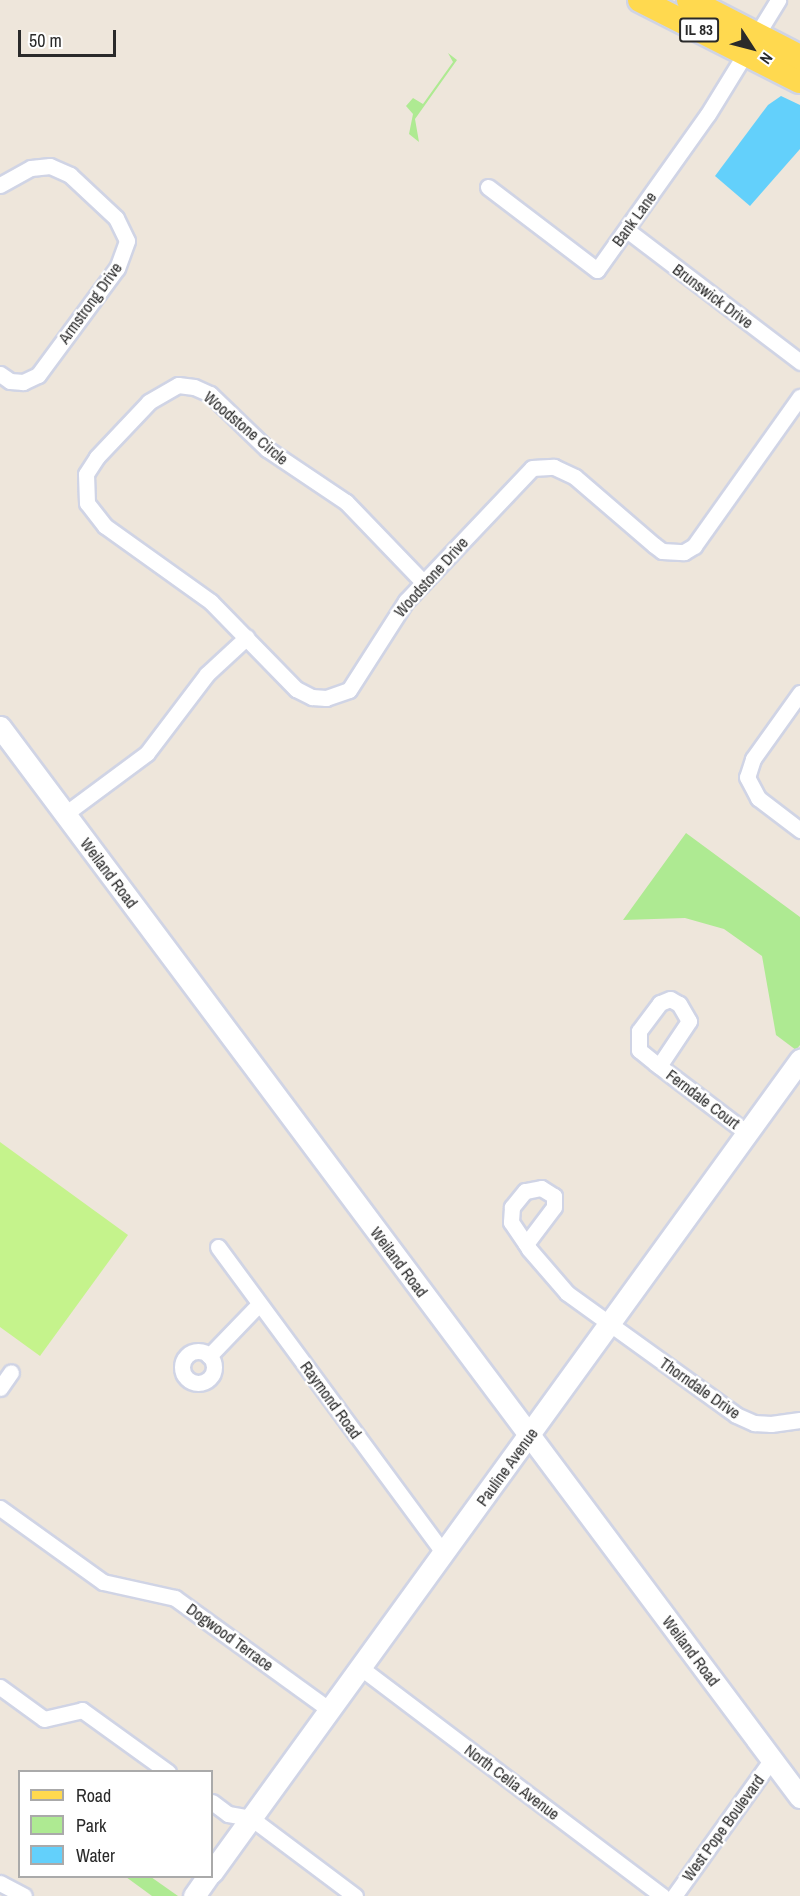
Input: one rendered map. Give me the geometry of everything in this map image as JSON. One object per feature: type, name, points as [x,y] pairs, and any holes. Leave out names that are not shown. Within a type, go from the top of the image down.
[{"type":"main road","name":"IL 83","points":[[640,0],[751,44],[800,57]]},
{"type":"main road","name":"IL 83","points":[[689,0],[800,81]]},
{"type":"main road","name":"Weiland Road","points":[[0,727],[800,1797]]},
{"type":"main road","name":"Pauline Avenue","points":[[213,1871],[531,1435],[609,1323],[800,1060]]},
{"type":"main road","points":[[194,1896],[207,1878]]},
{"type":"street","name":"Bank Lane","points":[[488,187],[597,270],[627,230],[778,0]]},
{"type":"street","name":"Armstrong Drive","points":[[0,185],[31,168],[51,166],[70,176],[116,219],[127,241],[117,268],[38,375],[23,382],[10,381],[0,374]]},
{"type":"street","name":"Brunswick Drive","points":[[627,230],[800,362]]},
{"type":"street","name":"Woodstone Circle","points":[[247,637],[211,602],[105,526],[87,503],[86,474],[97,457],[149,402],[178,386],[194,387],[210,394],[267,449],[332,490],[423,582]]},
{"type":"street","name":"Woodstone Drive","points":[[247,637],[296,689],[312,697],[339,696],[361,676],[390,625],[423,582],[532,468],[554,467],[575,477],[662,551],[684,552],[694,546],[800,397]]},
{"type":"street","points":[[65,814],[147,753],[207,674],[247,637]]},
{"type":"street","points":[[797,827],[758,798],[747,777],[753,759],[800,693]]},
{"type":"street","name":"Ferndale Court","points":[[659,1066],[747,1132]]},
{"type":"street","name":"Thorndale Drive","points":[[526,1244],[567,1293],[736,1415],[754,1423],[800,1420]]},
{"type":"street","name":"Raymond Road","points":[[218,1247],[444,1553]]},
{"type":"street","points":[[209,1356],[259,1304]]},
{"type":"street","points":[[0,1388],[11,1372]]},
{"type":"street","name":"Dogwood Terrace","points":[[0,1508],[103,1582],[176,1598],[330,1710]]},
{"type":"street","name":"North Celia Avenue","points":[[361,1668],[663,1896]]},
{"type":"street","points":[[2,1694],[44,1719],[82,1710],[165,1770]]},
{"type":"street","name":"West Pope Boulevard","points":[[674,1896],[772,1759]]},
{"type":"street","points":[[213,1803],[228,1814],[251,1818],[355,1896]]},
{"type":"street","points":[[0,1882],[24,1896]]},
{"type":"green space","points":[[448,53],[457,60],[415,119],[419,142],[409,134],[413,114],[406,106],[413,98],[423,104],[453,62]]},
{"type":"green space","points":[[686,833],[800,917],[800,1045],[796,1050],[776,1035],[762,956],[724,929],[685,918],[623,920]]},
{"type":"green space","points":[[0,1142],[128,1235],[40,1356],[0,1327]]},
{"type":"green space","points":[[127,1878],[152,1878],[178,1896],[152,1896]]},
{"type":"water","points":[[781,96],[800,105],[800,149],[750,206],[715,176],[768,105]]}]
